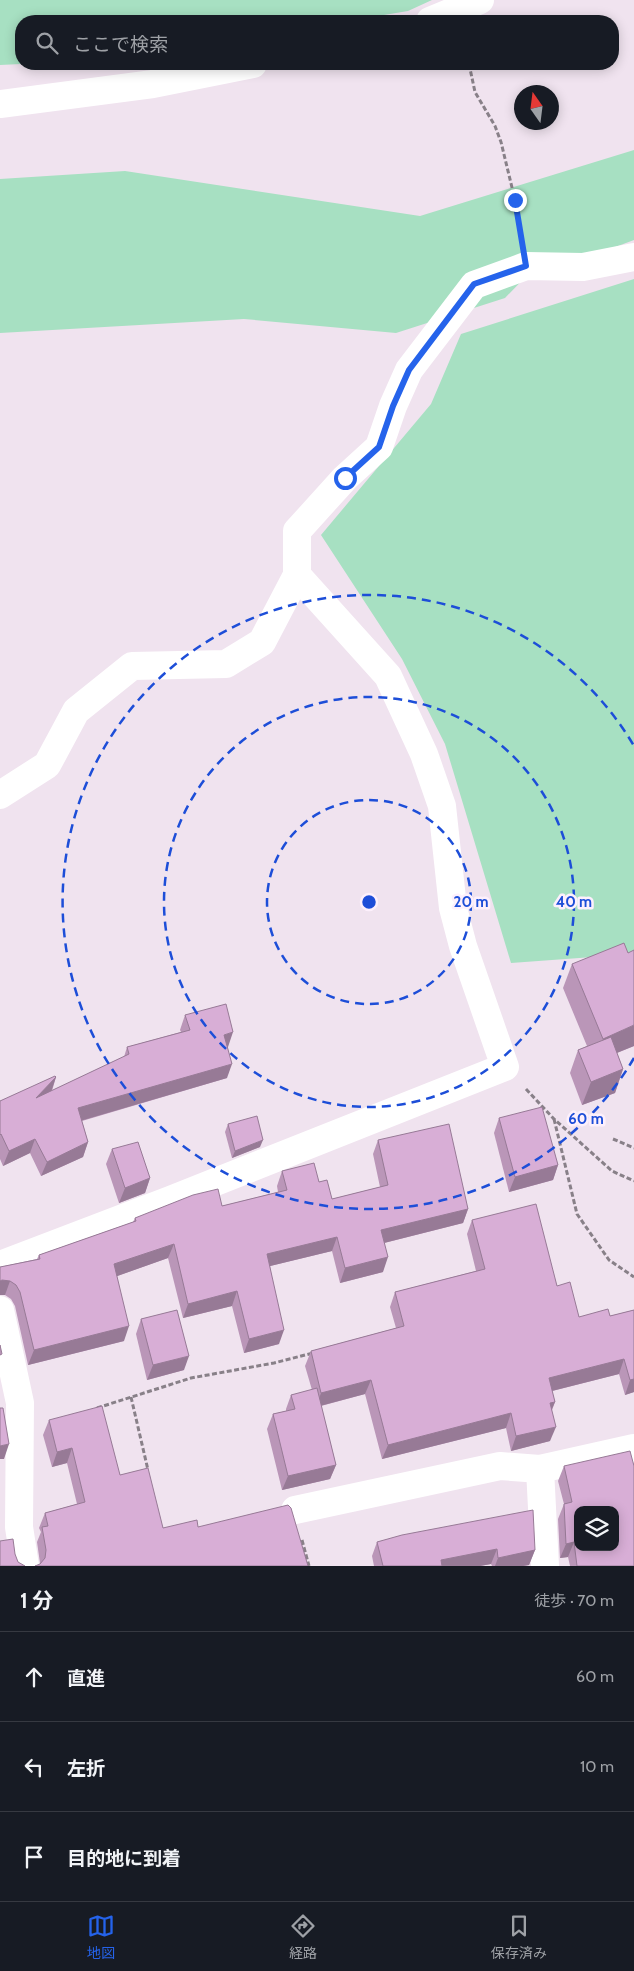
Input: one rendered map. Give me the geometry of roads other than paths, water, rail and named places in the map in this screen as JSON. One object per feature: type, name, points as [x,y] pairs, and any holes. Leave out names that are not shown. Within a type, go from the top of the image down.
[{"type":"street","points":[[444,15],[480,0]]},
{"type":"street","points":[[0,104],[154,84],[223,70]]},
{"type":"street","points":[[0,795],[47,765],[76,711],[132,666],[226,664],[262,642],[297,575],[297,531],[345,478],[379,447],[393,406],[409,370],[474,284],[526,266],[583,267],[634,257]]},
{"type":"street","points":[[0,1265],[170,1200],[505,1067],[463,946],[453,908],[442,806],[424,754],[388,676],[297,575]]},
{"type":"street","points":[[0,1310],[10,1404],[19,1527],[25,1566]]},
{"type":"street","points":[[295,1510],[500,1466],[540,1469],[634,1448]]},
{"type":"street","points":[[540,1469],[545,1566]]}]
